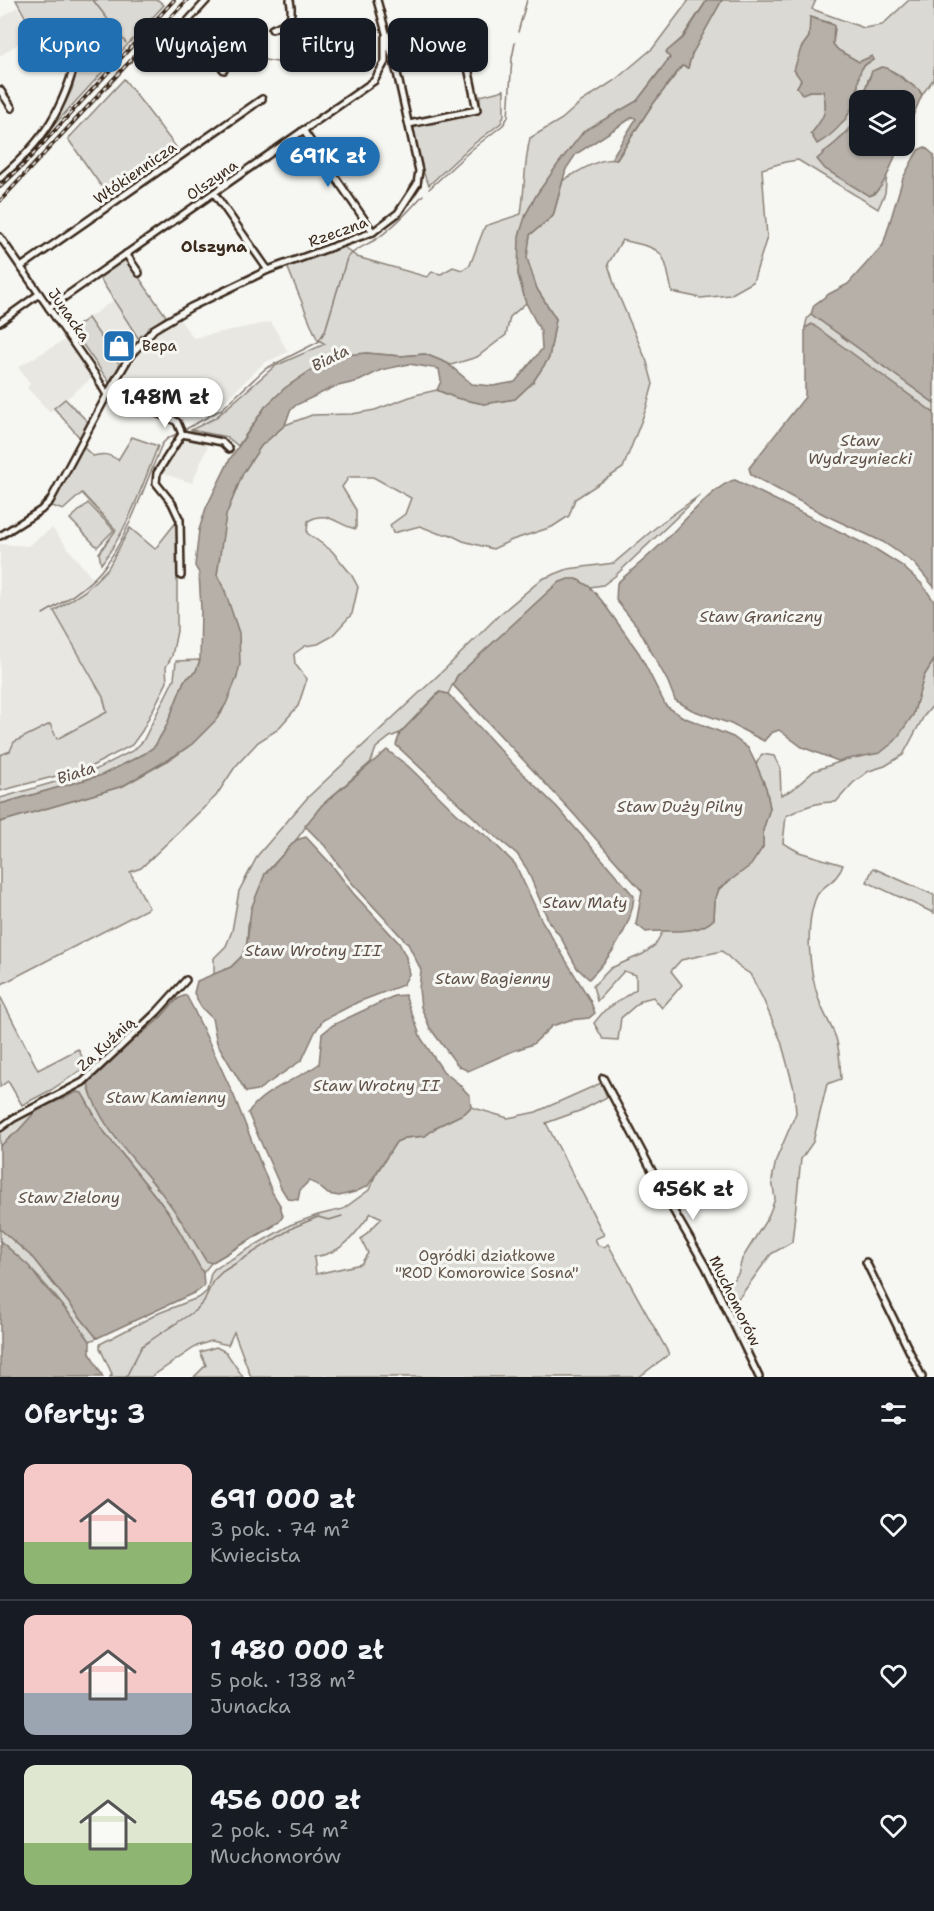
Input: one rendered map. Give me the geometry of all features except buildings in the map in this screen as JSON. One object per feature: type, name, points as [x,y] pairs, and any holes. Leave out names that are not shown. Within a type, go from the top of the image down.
[{"type":"street","points":[[191,18],[207,0]]},
{"type":"street","points":[[272,29],[290,19],[292,10],[290,0]]},
{"type":"street","name":"Rzeczna","points":[[0,536],[41,510],[50,501],[130,356],[153,329],[191,307],[268,270],[373,232],[398,213],[417,184],[419,171],[377,0]]},
{"type":"street","name":"Olszyna","points":[[49,308],[374,81],[385,62],[384,30]]},
{"type":"street","points":[[0,178],[49,127],[73,72]]},
{"type":"street","points":[[409,124],[477,110],[469,72]]},
{"type":"street","points":[[0,90],[12,108]]},
{"type":"street","name":"Włókiennicza","points":[[21,267],[262,99]]},
{"type":"street","points":[[303,130],[373,232]]},
{"type":"street","points":[[214,194],[268,270]]},
{"type":"street","name":"Junacka","points":[[0,237],[107,395]]},
{"type":"street","points":[[126,254],[139,273]]},
{"type":"street","points":[[0,322],[39,294]]},
{"type":"street","points":[[107,395],[170,418],[177,422],[183,434]]},
{"type":"street","points":[[183,434],[222,442],[229,449]]},
{"type":"street","points":[[181,576],[180,520],[172,503],[156,483],[157,473],[183,434]]},
{"type":"street","name":"Za Kuźnią","points":[[0,1128],[14,1118],[83,1082],[157,1012],[186,981]]},
{"type":"street","name":"Muchomorów","points":[[603,1078],[706,1268],[759,1377]]},
{"type":"street","points":[[866,1262],[922,1377]]},
{"type":"shaded area","points":[[17,7],[24,18],[18,18],[18,44],[0,56],[0,19]]},
{"type":"shaded area","points":[[114,300],[138,338],[120,365],[88,318]]},
{"type":"shaded area","points":[[178,317],[193,338],[271,322],[288,352],[264,363],[212,413],[200,389],[188,395],[185,389],[173,413],[168,414],[155,410],[156,406],[133,395],[130,401],[113,392],[143,344],[156,331]]},
{"type":"shaded area","points":[[65,340],[93,377],[50,412],[27,388],[30,384],[18,367]]},
{"type":"shaded area","points":[[186,436],[207,441],[207,448],[192,483],[162,473],[164,466]]},
{"type":"shaded area","points":[[52,528],[95,582],[54,612],[103,697],[107,712],[56,739],[51,725],[0,755],[0,544],[28,546]]},
{"type":"green space","points":[[16,0],[158,0],[164,5],[152,18],[134,18],[134,38],[122,51],[122,18],[26,18]]},
{"type":"green space","points":[[689,0],[707,0],[682,38],[667,52],[670,57],[637,101],[584,131],[537,194],[526,214],[518,274],[526,303],[510,317],[506,335],[477,357],[451,365],[425,354],[401,356],[366,353],[316,367],[285,388],[265,407],[238,446],[227,437],[191,430],[215,418],[275,366],[325,344],[317,339],[287,266],[344,247],[357,257],[427,277],[432,272],[441,274],[453,267],[462,270],[470,265],[485,226],[521,214],[530,138],[562,119],[581,102],[615,80],[653,48]]},
{"type":"green space","points":[[722,0],[816,0],[812,9],[864,28],[882,25],[909,0],[934,0],[934,78],[922,95],[919,90],[897,74],[882,68],[876,69],[870,75],[866,90],[857,90],[859,75],[863,67],[873,60],[872,56],[859,62],[838,50],[833,44],[835,29],[830,23],[811,17],[809,37],[801,48],[801,80],[797,87],[810,91],[823,91],[825,104],[822,119],[811,134],[843,123],[849,112],[849,128],[836,143],[822,153],[869,196],[875,194],[887,174],[885,193],[878,209],[798,160],[762,169],[767,237],[753,282],[730,295],[701,298],[672,292],[664,259],[660,253],[647,246],[622,240],[608,264],[615,287],[647,362],[653,384],[646,409],[623,468],[575,499],[569,516],[552,527],[493,549],[420,526],[393,533],[390,525],[405,514],[411,498],[373,477],[349,477],[342,487],[356,510],[356,529],[327,517],[321,517],[308,521],[307,533],[332,551],[351,574],[358,587],[352,614],[331,637],[318,644],[305,646],[294,654],[295,664],[307,679],[298,706],[277,730],[258,742],[235,767],[216,796],[141,868],[130,872],[149,908],[0,985],[0,822],[123,786],[192,744],[221,714],[237,677],[225,591],[217,575],[223,531],[226,515],[243,473],[261,446],[285,425],[312,415],[352,414],[375,410],[415,395],[437,390],[456,398],[484,404],[515,399],[533,382],[549,358],[556,319],[537,289],[526,258],[530,235],[553,216],[563,180],[596,163],[617,160],[650,108],[682,66],[688,68],[692,54]]},
{"type":"green space","points":[[76,72],[103,72],[55,124],[72,89]]},
{"type":"green space","points":[[124,79],[179,151],[111,200],[68,139]]},
{"type":"green space","points":[[504,90],[504,115],[501,123],[471,146],[429,185],[421,164],[413,127],[480,111],[480,96]]},
{"type":"green space","points":[[126,259],[166,316],[138,338],[99,277]]},
{"type":"green space","points":[[811,314],[934,403],[934,415],[805,328]]},
{"type":"green space","points":[[88,318],[120,365],[109,382],[72,329]]},
{"type":"green space","points":[[65,399],[88,422],[80,438],[54,408]]},
{"type":"green space","points":[[132,437],[158,446],[127,522],[101,564],[99,553],[116,530],[82,493],[63,510],[52,506],[83,447],[93,456],[106,455],[118,460]]},
{"type":"green space","points":[[700,495],[603,585],[590,587],[575,579],[558,583],[457,676],[448,694],[439,692],[400,733],[390,737],[376,748],[371,762],[322,805],[296,840],[265,874],[248,925],[247,943],[242,956],[231,967],[214,975],[214,958],[226,946],[232,931],[239,891],[258,855],[308,797],[499,615],[542,579],[568,569],[614,563],[661,523]]},
{"type":"green space","points":[[88,503],[114,530],[97,547],[70,519]]},
{"type":"green space","points":[[177,521],[177,631],[172,656],[166,667],[167,682],[142,731],[132,745],[90,767],[0,791],[0,755],[10,751],[14,742],[50,724],[57,739],[107,712],[103,697],[54,611],[85,591],[108,568],[130,528],[155,549]]},
{"type":"green space","points":[[200,660],[196,671],[184,681],[166,727],[155,746],[144,754],[102,775],[0,804],[0,798],[93,771],[134,750],[143,741],[174,679],[176,661]]},
{"type":"green space","points":[[934,660],[934,704],[924,716],[903,755],[885,766],[869,771],[853,783],[836,802],[816,804],[786,816],[783,843],[799,852],[843,865],[836,877],[817,895],[812,911],[809,936],[813,976],[821,1005],[836,1038],[841,1079],[827,1084],[813,1142],[801,1159],[792,1242],[771,1254],[742,1294],[728,1308],[721,1294],[738,1274],[742,1259],[768,1217],[775,1199],[772,1180],[776,1160],[796,1113],[794,1089],[781,1041],[750,974],[722,951],[681,960],[671,971],[682,985],[662,1008],[653,997],[642,1000],[621,1018],[618,1040],[603,1039],[594,1023],[604,1011],[636,989],[636,975],[624,971],[597,1001],[593,986],[611,968],[643,954],[655,945],[664,929],[697,928],[714,919],[715,900],[719,889],[763,847],[763,830],[770,808],[766,788],[756,764],[762,754],[774,756],[780,768],[781,795],[792,790],[814,771],[853,757],[913,715],[924,676]]},
{"type":"green space","points":[[873,868],[934,895],[934,913],[867,882]]},
{"type":"green space","points":[[175,995],[177,999],[159,1019],[112,1059],[142,1169],[157,1188],[274,1226],[211,1263],[203,1273],[168,1212],[102,1129],[85,1098],[37,1110],[18,1131],[0,1146],[0,1130],[8,1124],[82,1086],[113,1055],[143,1030]]},
{"type":"green space","points":[[0,996],[38,1070],[78,1049],[87,1066],[51,1090],[22,1105],[8,1081],[0,1087]]},
{"type":"green space","name":"Ogródki działkowe \"ROD Komorowice Sosna\"","points":[[601,1083],[607,1097],[582,1110],[546,1123],[604,1235],[595,1239],[598,1245],[604,1247],[608,1244],[669,1354],[639,1377],[251,1377],[234,1332],[228,1345],[211,1341],[197,1346],[151,1377],[110,1377],[112,1374],[100,1344],[159,1313],[200,1297],[207,1291],[214,1269],[290,1225],[343,1209],[369,1190],[396,1142],[405,1138],[425,1136],[438,1126],[465,1113],[471,1107],[508,1118],[536,1112]],"holes":[[[371,1213],[382,1218],[361,1239],[368,1253],[361,1264],[316,1274],[314,1257],[333,1252],[347,1242]]]},
{"type":"green space","points":[[0,1229],[32,1257],[97,1338],[90,1341],[48,1288],[0,1241]]},
{"type":"green space","points":[[216,1347],[226,1352],[243,1377],[194,1377],[206,1365],[200,1352]]},
{"type":"water","points":[[707,0],[722,0],[692,54],[688,68],[682,66],[650,108],[616,160],[611,159],[636,119],[633,117],[576,154],[566,169],[553,216],[530,235],[527,258],[537,289],[556,319],[549,358],[533,382],[515,399],[484,404],[456,398],[437,390],[441,381],[439,369],[409,364],[381,370],[359,381],[334,387],[296,405],[290,411],[285,425],[261,446],[243,473],[226,515],[217,575],[225,591],[239,633],[240,664],[226,704],[215,721],[192,744],[123,786],[0,822],[0,804],[102,775],[155,746],[166,727],[184,681],[196,671],[200,660],[201,609],[199,573],[195,566],[199,530],[206,508],[230,459],[265,407],[285,388],[316,367],[346,355],[366,353],[401,356],[425,354],[447,363],[472,384],[493,386],[515,382],[542,349],[541,332],[526,303],[518,274],[519,236],[526,214],[537,194],[584,131],[637,101],[670,58],[666,52],[683,38]]},
{"type":"water","points":[[810,17],[834,25],[833,44],[838,50],[859,62],[872,56],[873,60],[863,67],[859,75],[857,90],[849,90],[849,113],[846,118],[836,130],[817,144],[811,134],[824,114],[823,91],[810,91],[802,94],[797,87],[801,80],[794,70],[801,48],[809,37]]},
{"type":"water","points":[[882,67],[887,68],[919,90],[922,95],[915,111],[915,90],[866,90],[872,71]]},
{"type":"water","points":[[849,131],[849,156],[895,156],[884,182],[875,193],[869,196],[825,169],[817,159]]},
{"type":"water","points":[[925,147],[934,155],[934,403],[811,314],[814,305],[848,284],[883,245],[903,178],[918,150]]},
{"type":"water","name":"Staw Wydrzyniecki","points":[[812,324],[934,413],[934,587],[914,563],[883,542],[825,515],[751,475],[749,468],[805,397],[805,328]]},
{"type":"water","name":"Staw Graniczny","points":[[735,480],[877,550],[901,565],[922,584],[934,601],[934,660],[924,676],[913,715],[895,741],[880,753],[838,761],[802,747],[779,730],[771,733],[764,741],[731,724],[692,710],[675,700],[668,682],[637,626],[616,600],[617,583],[657,548],[708,497]]},
{"type":"water","name":"Staw Duży Pilny","points":[[568,579],[577,579],[590,587],[602,601],[639,653],[666,706],[683,717],[733,737],[748,748],[766,788],[770,808],[763,830],[763,847],[751,865],[719,889],[715,900],[714,919],[699,928],[646,932],[636,924],[642,891],[453,685],[457,676],[550,590],[558,583]]},
{"type":"water","name":"Staw Mały","points":[[440,692],[448,694],[557,807],[634,896],[629,919],[619,941],[605,962],[589,979],[577,968],[560,936],[549,922],[527,869],[517,854],[485,828],[396,745],[400,733]]},
{"type":"water","name":"Staw Bagienny","points":[[387,750],[408,766],[457,814],[489,838],[515,864],[542,921],[590,1000],[595,1013],[589,1018],[570,1020],[552,1026],[533,1044],[468,1071],[458,1066],[430,1028],[421,1007],[419,989],[421,970],[408,944],[351,882],[325,846],[305,826],[322,805]]},
{"type":"water","name":"Staw Wrotny III","points":[[306,837],[399,943],[406,957],[409,974],[403,985],[358,1002],[323,1020],[302,1060],[258,1090],[246,1092],[217,1043],[212,1018],[201,1007],[194,993],[197,981],[231,967],[242,956],[247,943],[251,909],[265,874],[296,840]]},
{"type":"water","name":"Staw Kamienny","points":[[186,995],[234,1096],[283,1216],[279,1222],[211,1263],[206,1261],[163,1195],[110,1129],[93,1100],[88,1084],[103,1066],[158,1020],[178,999]]},
{"type":"water","name":"Staw Wrotny II","points":[[405,995],[421,1038],[443,1071],[470,1096],[471,1107],[465,1113],[438,1126],[425,1136],[405,1138],[396,1142],[368,1186],[339,1196],[328,1194],[309,1181],[300,1190],[298,1200],[288,1199],[248,1113],[262,1098],[319,1064],[322,1034],[333,1025],[394,996]]},
{"type":"water","name":"Staw Zielony","points":[[77,1092],[82,1093],[102,1129],[168,1212],[203,1273],[204,1286],[198,1291],[97,1338],[32,1257],[0,1229],[0,1146],[18,1131],[37,1110]]},
{"type":"water","points":[[0,1241],[29,1266],[74,1319],[90,1341],[90,1353],[103,1377],[0,1377]]},
{"type":"waterway","points":[[93,0],[126,43]]},
{"type":"waterway","points":[[518,32],[527,0]]},
{"type":"waterway","points":[[429,189],[471,150],[503,125],[508,117],[515,43]]},
{"type":"waterway","points":[[268,61],[280,63]]},
{"type":"waterway","points":[[186,429],[222,409],[265,369],[318,342],[325,331],[347,258],[391,228],[423,195]]},
{"type":"waterway","points":[[43,614],[85,586],[105,566],[130,522],[162,444],[178,433]]},
{"type":"waterway","points":[[126,1377],[142,1346],[196,1310],[204,1301],[213,1281],[222,1272],[294,1227],[318,1217],[329,1220],[342,1216]]},
{"type":"railway","points":[[0,187],[27,161],[174,0]]},
{"type":"railway","points":[[0,201],[187,0]]},
{"type":"place","name":"Bepa","points":[[119,346]]},
{"type":"district","name":"Olszyna","points":[[214,246]]},
{"type":"water label","name":"Biała","points":[[330,358]]},
{"type":"water label","name":"Biała","points":[[76,773]]}]
